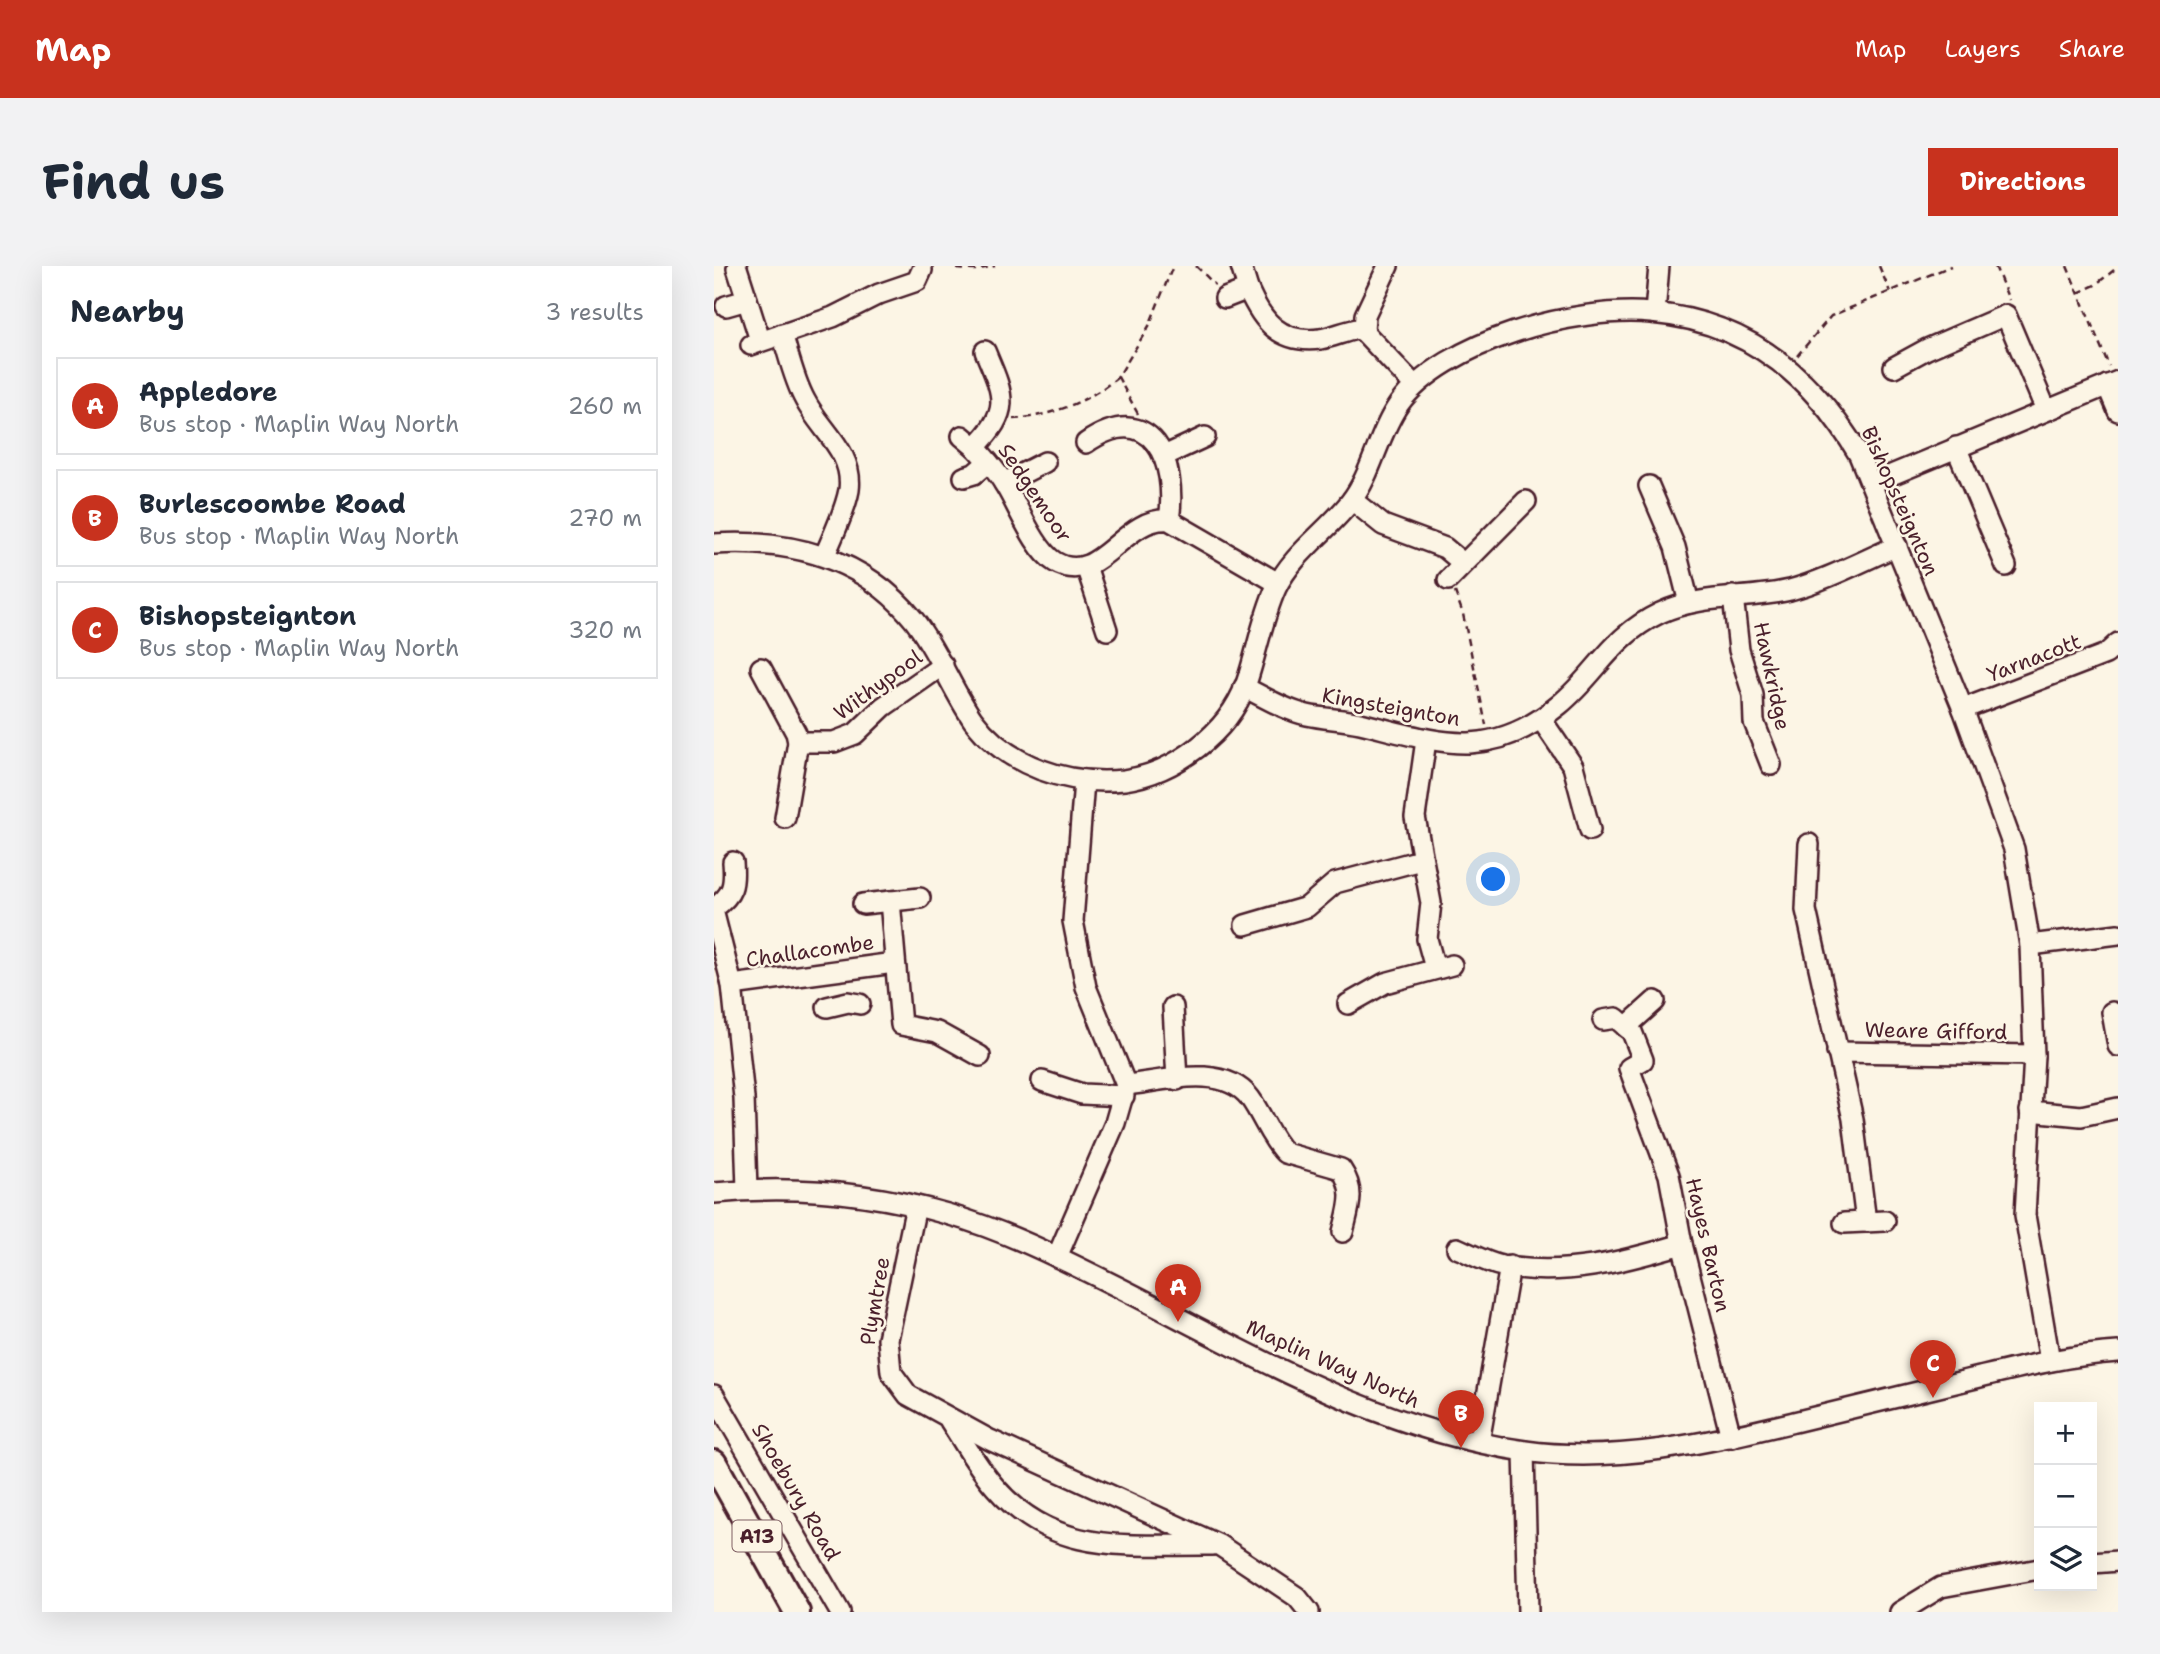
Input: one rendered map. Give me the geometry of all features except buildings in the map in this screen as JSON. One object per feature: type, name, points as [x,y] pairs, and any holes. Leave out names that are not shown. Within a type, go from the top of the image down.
[{"type":"main road","name":"A13","points":[[714,1462],[797,1612]]},
{"type":"street","points":[[1241,266],[1248,289],[1263,319],[1288,335],[1319,339],[1351,330],[1364,332],[1414,385]]},
{"type":"street","points":[[1364,332],[1365,315],[1388,266]]},
{"type":"street","points":[[1655,313],[1659,266]]},
{"type":"street","points":[[737,268],[756,343],[832,317],[879,294],[917,281],[922,270]]},
{"type":"street","points":[[1225,298],[1248,289]]},
{"type":"street","points":[[726,306],[747,300]]},
{"type":"street","points":[[1894,367],[2009,310],[2046,410]]},
{"type":"street","name":"Bishopsteignton","points":[[714,544],[778,544],[825,555],[871,580],[914,621],[974,720],[998,744],[1029,765],[1084,781],[1128,779],[1181,758],[1212,733],[1244,687],[1263,622],[1278,583],[1296,559],[1352,500],[1388,420],[1414,385],[1452,359],[1549,322],[1614,311],[1655,313],[1724,330],[1764,351],[1811,387],[1844,429],[1872,483],[1963,709],[2014,849],[2030,945],[2034,1055],[2025,1215],[2050,1361]]},
{"type":"street","points":[[782,334],[806,402],[840,448],[848,474],[849,488],[844,507],[825,555]]},
{"type":"street","points":[[985,351],[1002,396],[995,425]]},
{"type":"street","points":[[1872,483],[2113,380],[2118,411]]},
{"type":"street","name":"Sedgemoor","points":[[995,425],[969,441],[1004,483],[1046,554],[1066,566],[1086,566]]},
{"type":"street","points":[[1086,443],[1116,427],[1134,427],[1149,435],[1164,456],[1170,478],[1169,520]]},
{"type":"street","points":[[1164,456],[1205,437]]},
{"type":"street","points":[[1956,447],[2006,566]]},
{"type":"street","points":[[964,477],[974,474],[988,462]]},
{"type":"street","points":[[1004,483],[1045,462]]},
{"type":"street","points":[[1649,486],[1675,547],[1689,603]]},
{"type":"street","points":[[1352,500],[1383,525],[1445,548],[1463,563]]},
{"type":"street","points":[[1448,580],[1526,500]]},
{"type":"street","points":[[1107,630],[1090,613],[1086,566],[1103,556],[1140,525],[1159,519],[1169,520],[1278,583]]},
{"type":"street","name":"Kingsteignton","points":[[1244,687],[1305,715],[1357,722],[1448,744],[1489,740],[1525,728],[1541,719],[1576,688],[1623,635],[1662,612],[1689,603],[1788,590],[1897,546]]},
{"type":"street","name":"Hawkridge","points":[[1733,596],[1739,650],[1753,695],[1754,722],[1771,765]]},
{"type":"street","name":"Yarnacott","points":[[1963,709],[2106,654],[2118,643]]},
{"type":"street","name":"Withypool","points":[[798,742],[834,742],[855,734],[883,707],[943,665]]},
{"type":"street","points":[[761,668],[796,733],[798,742],[785,818]]},
{"type":"street","points":[[1541,719],[1573,766],[1590,830]]},
{"type":"street","points":[[1348,1004],[1385,983],[1435,968],[1427,939],[1431,903],[1421,860],[1415,802],[1426,740]]},
{"type":"street","points":[[1058,1257],[1125,1090],[1086,987],[1073,921],[1084,781]]},
{"type":"street","name":"Weare Gifford","points":[[1809,844],[1806,910],[1876,1222],[1844,1223]]},
{"type":"street","points":[[1245,925],[1307,908],[1335,883],[1421,860]]},
{"type":"street","points":[[714,908],[729,898],[734,888],[733,862]]},
{"type":"street","points":[[863,904],[920,898]]},
{"type":"street","name":"Challacombe","points":[[890,901],[901,1025],[937,1032],[980,1056]]},
{"type":"street","name":"Challacombe","points":[[714,914],[732,985],[744,1098],[747,1190]]},
{"type":"street","points":[[2030,945],[2118,934]]},
{"type":"street","name":"Challacombe","points":[[732,985],[894,963]]},
{"type":"street","points":[[827,1007],[854,1003],[845,970]]},
{"type":"street","points":[[1603,1020],[1616,1018],[1626,1027],[1655,1001]]},
{"type":"street","points":[[1173,1007],[1177,1080]]},
{"type":"street","points":[[2112,1012],[2118,1046]]},
{"type":"street","name":"Hayes Barton","points":[[1626,1027],[1632,1032],[1643,1060],[1629,1068],[1669,1175],[1682,1244],[1731,1437]]},
{"type":"street","name":"Weare Gifford","points":[[1837,1052],[2034,1055]]},
{"type":"street","points":[[1042,1081],[1082,1094],[1215,1077],[1233,1083],[1248,1096],[1285,1153],[1341,1169],[1350,1181],[1353,1194],[1343,1232]]},
{"type":"street","points":[[2030,1111],[2081,1116],[2118,1108]]},
{"type":"street","name":"Maplin Way North","points":[[714,1193],[747,1190],[822,1191],[866,1195],[916,1206],[992,1229],[1058,1257],[1324,1390],[1425,1430],[1524,1451],[1622,1454],[1731,1437],[2050,1361],[2118,1352]]},
{"type":"street","name":"Plymtree","points":[[916,1206],[887,1354],[891,1372],[908,1395],[990,1440],[1219,1545],[1297,1597],[1309,1612]]},
{"type":"street","points":[[1457,1248],[1510,1266],[1563,1271],[1621,1262],[1682,1244]]},
{"type":"street","points":[[1479,1442],[1510,1266]]},
{"type":"street","name":"Shoebury Road","points":[[714,1395],[840,1612]]},
{"type":"street","name":"Plymtree","points":[[947,1417],[1007,1501],[1023,1515],[1055,1532],[1110,1546],[1219,1545]]},
{"type":"street","points":[[974,1457],[990,1440]]},
{"type":"street","points":[[1524,1451],[1528,1612]]},
{"type":"street","points":[[1170,1544],[1173,1523]]},
{"type":"street","points":[[2097,1563],[2118,1561]]},
{"type":"street","points":[[1900,1612],[1941,1587],[2034,1570]]},
{"type":"path","points":[[957,269],[975,270],[995,266]]},
{"type":"path","points":[[995,425],[1042,415],[1082,400],[1118,377],[1149,326],[1173,266]]},
{"type":"path","points":[[1196,266],[1225,298]]},
{"type":"path","points":[[1879,266],[1890,292]]},
{"type":"path","points":[[1796,356],[1831,316],[1951,266]]},
{"type":"path","points":[[1995,266],[2009,310]]},
{"type":"path","points":[[2067,266],[2113,380]]},
{"type":"path","points":[[2078,293],[2095,285],[2118,267]]},
{"type":"path","points":[[1118,377],[1141,419]]},
{"type":"path","points":[[1448,580],[1460,601],[1489,740]]},
{"type":"place","name":"Appledore","points":[[1178,1322]]},
{"type":"place","name":"Bishopsteignton","points":[[1933,1398]]},
{"type":"place","name":"Burlescoombe Road","points":[[1461,1448]]}]
